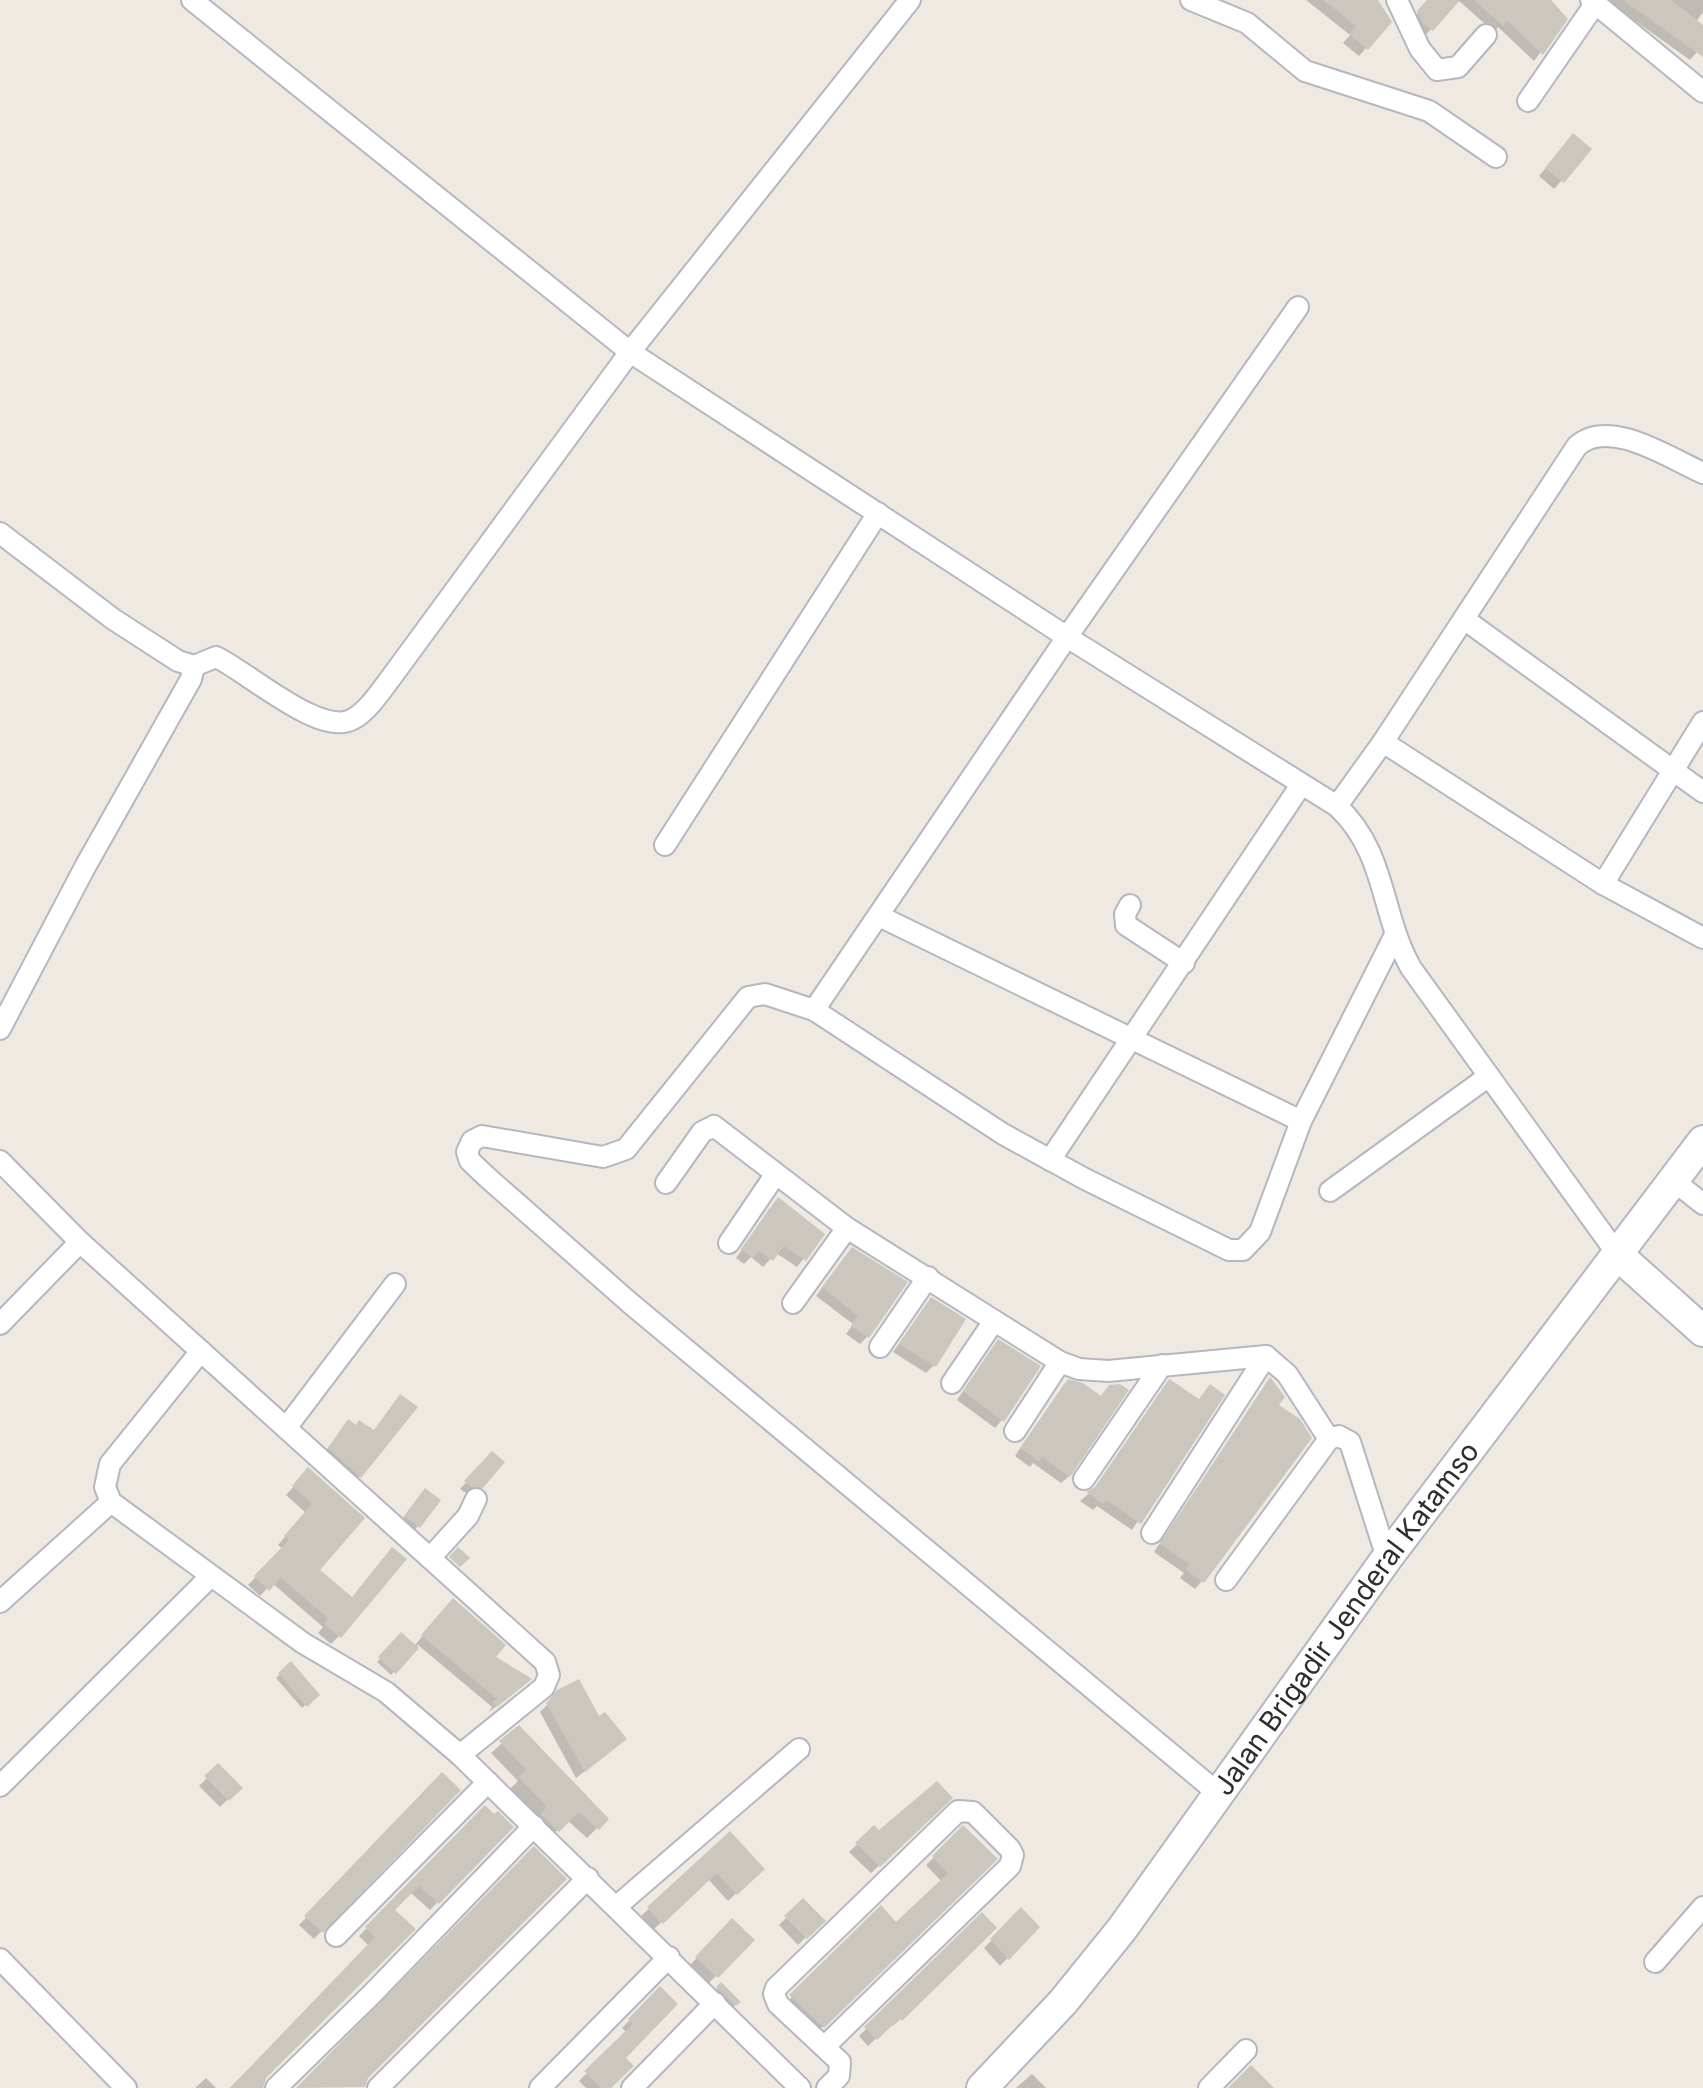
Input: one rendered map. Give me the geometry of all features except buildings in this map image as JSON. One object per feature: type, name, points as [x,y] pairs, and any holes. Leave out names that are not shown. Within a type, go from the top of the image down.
[{"type":"main road","name":"Jalan Brigadir Jenderal Katamso","points":[[982,2088],[1090,1971],[1387,1558],[1703,1140]]},
{"type":"main road","points":[[1618,1254],[1703,1331]]},
{"type":"main road","points":[[1580,1304],[1613,1289],[1653,1283]]},
{"type":"street","points":[[192,0],[630,352],[1067,638],[1337,806],[1361,834],[1375,859],[1396,935],[1428,995],[1618,1254]]},
{"type":"street","points":[[0,533],[112,620],[178,661],[222,659],[330,724],[357,718],[390,679],[630,352],[910,0]]},
{"type":"street","points":[[1190,0],[1248,23],[1305,71],[1429,111],[1496,157]]},
{"type":"street","points":[[1398,0],[1420,49],[1437,70],[1458,66],[1486,35]]},
{"type":"street","points":[[1528,101],[1593,2],[1703,92]]},
{"type":"street","points":[[814,1010],[1298,306]]},
{"type":"street","points":[[1337,806],[1585,438],[1614,434],[1703,473]]},
{"type":"street","points":[[665,846],[878,513]]},
{"type":"street","points":[[1464,619],[1703,792]]},
{"type":"street","points":[[0,1029],[84,867],[200,663]]},
{"type":"street","points":[[1603,884],[1703,722]]},
{"type":"street","points":[[1383,742],[1603,884],[1703,938]]},
{"type":"street","points":[[1050,1160],[1301,785]]},
{"type":"street","points":[[1130,905],[1125,914],[1126,925],[1184,962]]},
{"type":"street","points":[[880,916],[1301,1122]]},
{"type":"street","points":[[1219,1794],[630,1303],[470,1160],[467,1152],[482,1136],[603,1157],[617,1155],[626,1149],[748,996],[765,994],[814,1010],[1003,1134],[1050,1160],[1228,1250],[1243,1250],[1266,1222],[1274,1189],[1301,1122],[1396,935]]},
{"type":"street","points":[[1330,1191],[1489,1076]]},
{"type":"street","points":[[666,1183],[702,1132],[714,1126],[847,1228],[1060,1362],[1094,1370],[1266,1356],[1286,1374],[1329,1439]]},
{"type":"street","points":[[0,1162],[80,1242],[545,1662],[549,1675],[544,1687],[460,1754]]},
{"type":"street","points":[[729,1242],[775,1175]]},
{"type":"street","points":[[1674,1180],[1703,1204]]},
{"type":"street","points":[[793,1303],[847,1228]]},
{"type":"street","points":[[0,1324],[80,1242]]},
{"type":"street","points":[[880,1348],[928,1278]]},
{"type":"street","points":[[286,1428],[395,1284]]},
{"type":"street","points":[[952,1383],[994,1320]]},
{"type":"street","points":[[201,1351],[110,1464],[106,1487],[111,1502],[303,1643],[386,1692],[460,1754],[800,2088]]},
{"type":"street","points":[[1152,1533],[1266,1356]]},
{"type":"street","points":[[1015,1431],[1060,1362]]},
{"type":"street","points":[[1084,1479],[1162,1365]]},
{"type":"street","points":[[1226,1580],[1329,1439],[1339,1436],[1350,1442],[1387,1558]]},
{"type":"street","points":[[430,1558],[468,1516],[476,1499]]},
{"type":"street","points":[[0,1602],[111,1502]]},
{"type":"street","points":[[0,1786],[211,1576]]},
{"type":"street","points":[[617,1906],[800,1749]]},
{"type":"street","points":[[336,1936],[488,1782]]},
{"type":"street","points":[[824,2047],[1010,1866],[1010,1849],[973,1812],[958,1811],[779,1983],[775,1999],[824,2047],[840,2062],[842,2069],[827,2088]]},
{"type":"street","points":[[276,2088],[534,1826]]},
{"type":"street","points":[[378,2088],[588,1878]]},
{"type":"street","points":[[1655,1962],[1703,1907]]},
{"type":"street","points":[[540,2088],[669,1956]]},
{"type":"street","points":[[0,1959],[126,2088]]},
{"type":"street","points":[[632,2088],[715,2003]]},
{"type":"street","points":[[1209,2088],[1246,2050]]}]
